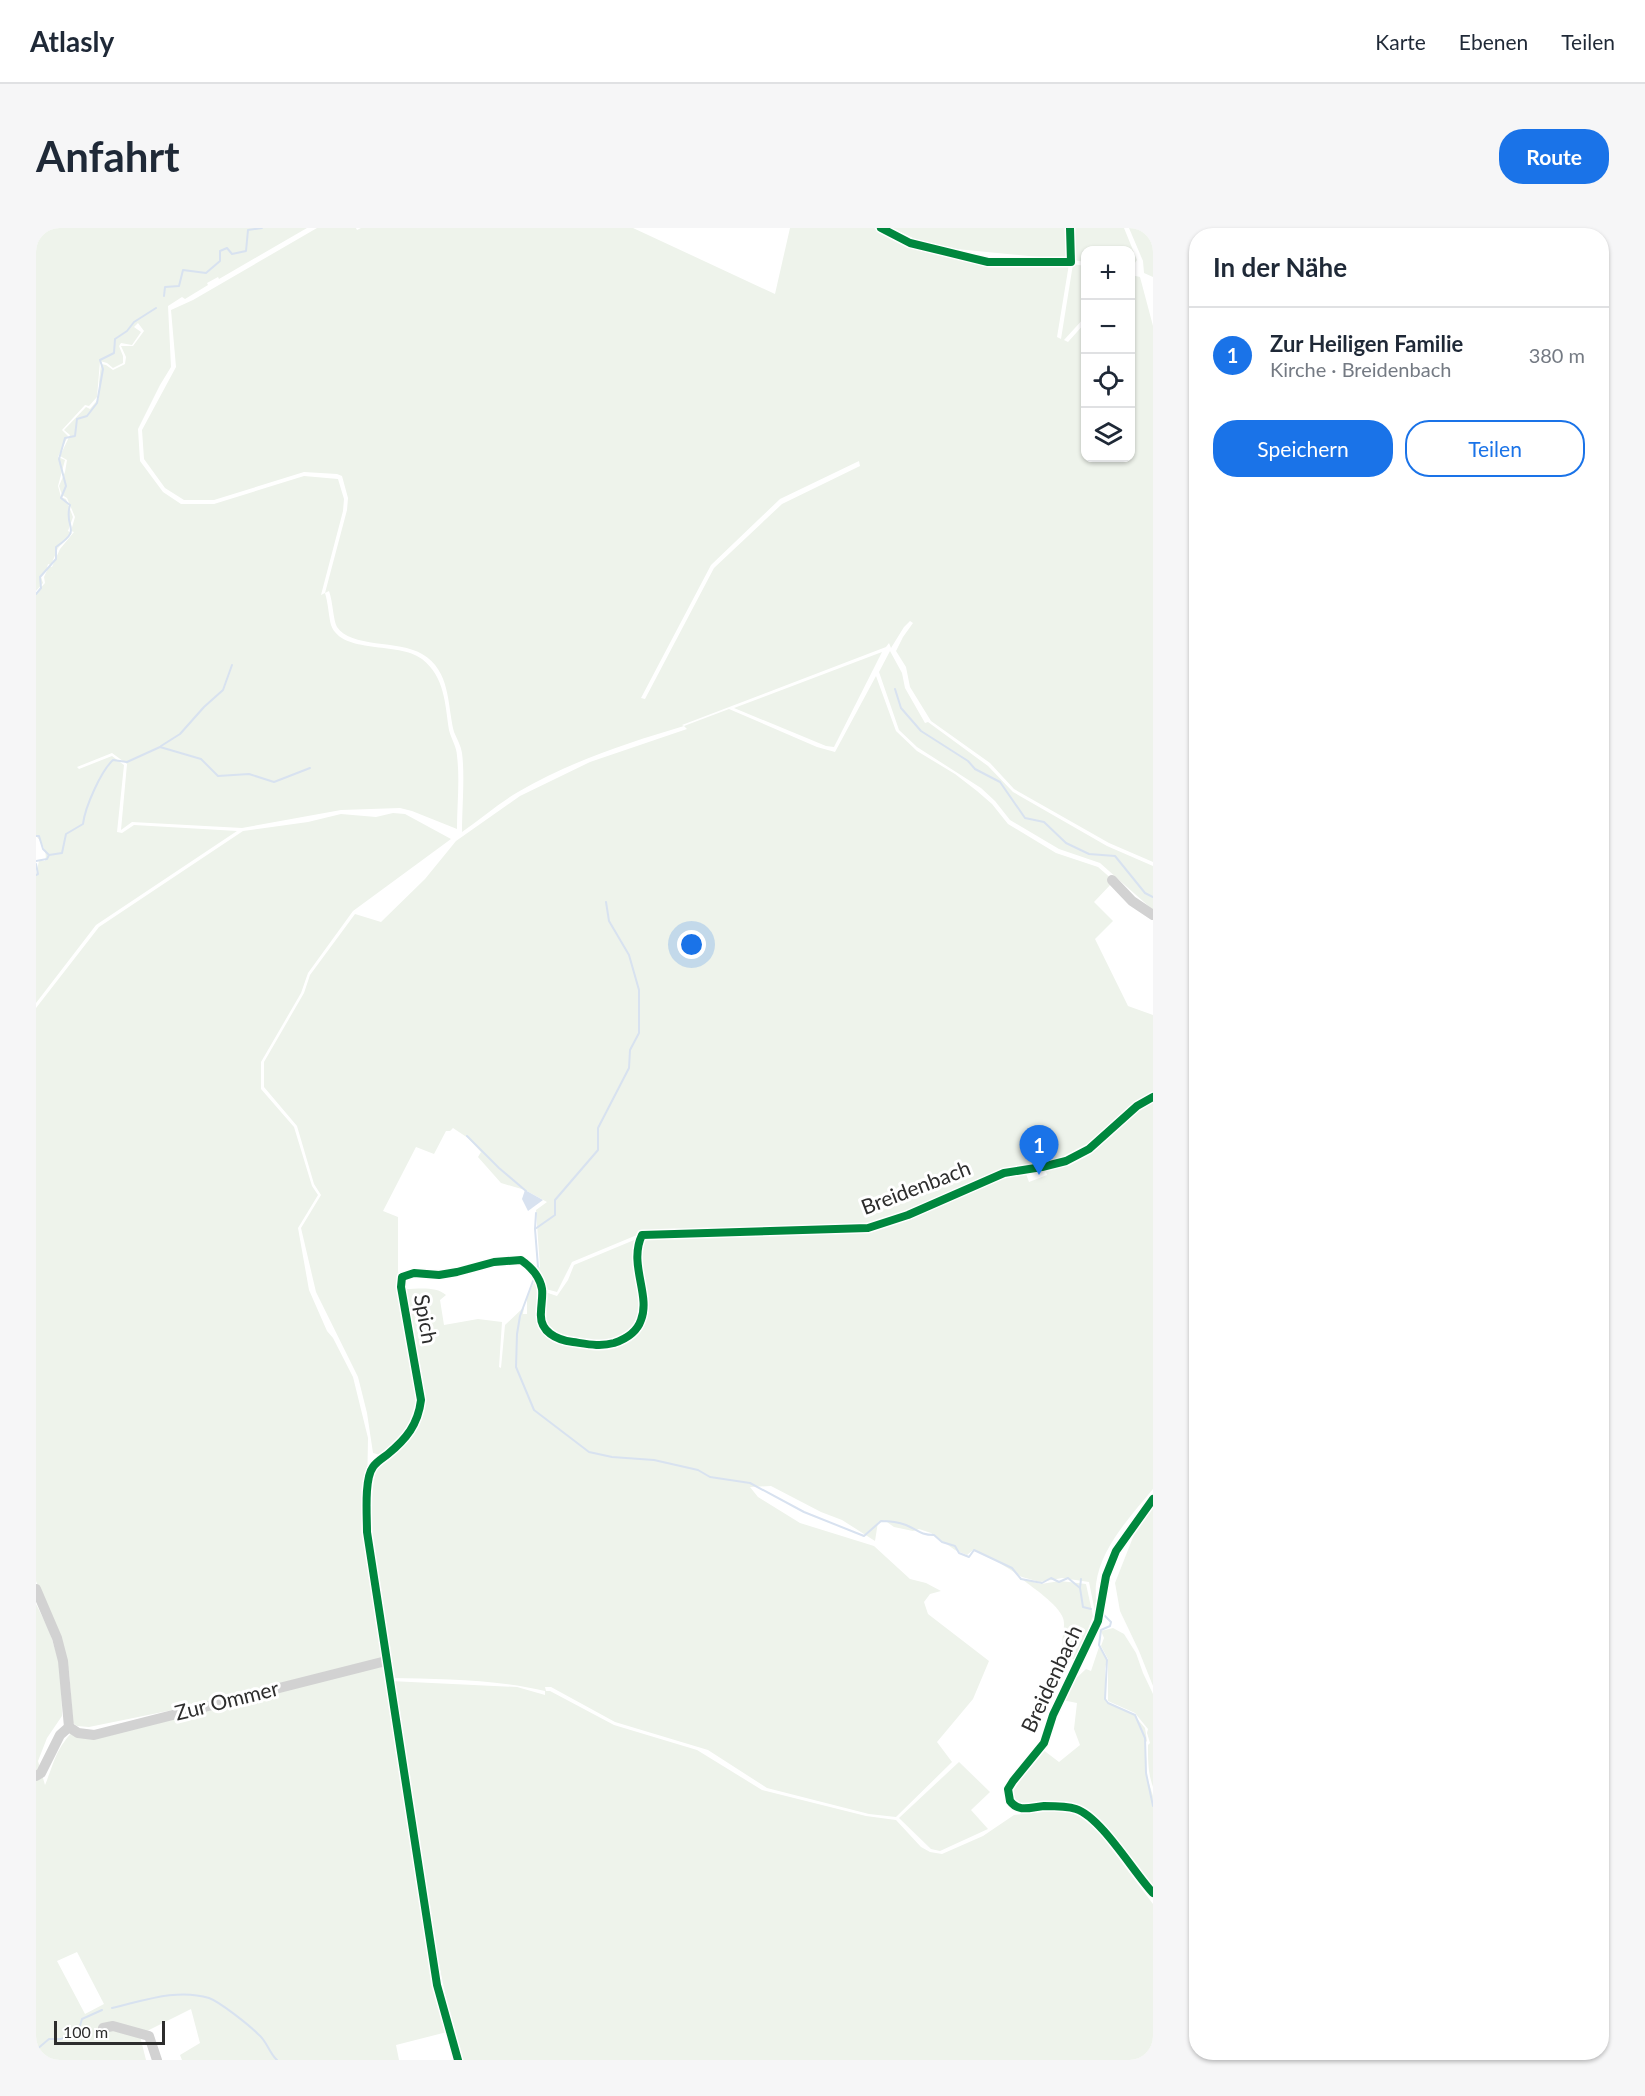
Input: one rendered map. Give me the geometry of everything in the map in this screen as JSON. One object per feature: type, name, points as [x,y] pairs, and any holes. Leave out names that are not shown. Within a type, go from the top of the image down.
[{"type":"street","points":[[881,228],[910,243],[988,262],[1071,262],[1070,228]]},
{"type":"street","points":[[1112,880],[1132,901],[1153,915]]},
{"type":"street","name":"Breidenbach","points":[[638,1244],[642,1235],[647,1233],[677,1235],[868,1228],[908,1215],[1004,1173],[1066,1161],[1089,1149],[1137,1106],[1153,1097]]},
{"type":"street","name":"Spich","points":[[386,1661],[367,1532],[368,1500],[369,1478],[373,1466],[405,1440],[416,1423],[421,1400],[401,1287],[402,1276],[414,1273],[448,1274],[494,1262],[521,1260],[538,1278],[542,1290],[540,1316],[544,1327],[550,1334],[562,1340],[606,1345],[632,1334],[642,1318],[643,1304],[636,1256],[638,1244]]},
{"type":"street","name":"Breidenbach","points":[[1153,1499],[1116,1551],[1106,1576],[1098,1621],[1053,1715],[1044,1743],[1008,1789],[1010,1801],[1018,1808],[1046,1806],[1077,1809],[1099,1826],[1123,1854],[1139,1879],[1153,1893]]},
{"type":"street","points":[[36,1589],[57,1638],[63,1661],[69,1727],[60,1735],[41,1773],[36,1776]]},
{"type":"street","points":[[386,1661],[437,1985],[458,2060]]},
{"type":"street","name":"Zur Ommer","points":[[69,1727],[78,1732],[94,1735],[386,1661]]},
{"type":"street","points":[[103,2028],[113,2026],[149,2036],[157,2060]]},
{"type":"shaded area","points":[[36,228],[307,228],[219,279],[218,277],[207,283],[208,285],[185,299],[182,297],[168,306],[171,367],[138,429],[140,461],[163,492],[181,504],[214,504],[304,476],[338,479],[344,499],[343,511],[321,595],[325,593],[331,625],[337,634],[346,640],[412,654],[422,659],[435,674],[443,691],[449,730],[457,753],[457,829],[400,808],[341,810],[242,828],[132,822],[121,830],[127,764],[112,753],[77,767],[79,769],[112,756],[124,765],[117,832],[122,833],[134,825],[237,831],[96,925],[36,1003],[36,874],[39,861],[45,861],[46,855],[36,836],[36,593],[45,583],[44,577],[49,566],[52,567],[60,549],[74,532],[71,531],[75,517],[67,498],[62,495],[59,486],[67,460],[60,456],[70,435],[64,430],[86,407],[90,409],[99,398],[101,364],[113,370],[125,364],[126,357],[121,346],[133,346],[144,331],[138,323],[134,327],[141,332],[132,345],[121,343],[119,346],[123,363],[113,368],[100,361],[97,397],[89,406],[85,405],[62,430],[68,436],[58,457],[65,460],[58,486],[61,497],[66,499],[73,517],[68,531],[72,533],[58,548],[51,565],[48,564],[41,577],[43,583],[36,591]]},
{"type":"shaded area","points":[[317,228],[356,228],[357,230],[361,228],[633,228],[775,294],[790,228],[874,228],[909,246],[977,262],[1069,264],[1057,337],[1061,339],[1073,264],[1081,265],[1081,321],[1064,340],[1068,342],[1081,327],[1081,462],[1135,462],[1135,276],[1140,277],[1153,326],[1153,862],[1109,843],[1014,789],[990,763],[931,721],[910,687],[906,667],[896,651],[913,623],[910,621],[891,648],[889,643],[886,647],[682,725],[684,726],[620,746],[557,771],[518,792],[462,832],[462,753],[454,732],[446,689],[438,669],[422,654],[412,650],[364,641],[343,634],[337,627],[329,591],[325,593],[347,510],[348,498],[342,476],[304,472],[214,500],[184,500],[165,488],[144,459],[142,430],[176,367],[171,310],[193,300]],"holes":[[[859,461],[860,466],[782,504],[714,568],[645,699],[641,698],[711,565],[780,499]]]},
{"type":"shaded area","points":[[892,228],[1066,228],[1069,260],[956,249],[917,240]]},
{"type":"shaded area","points":[[1073,228],[1124,228],[1131,246],[1081,246],[1081,261],[1073,260]]},
{"type":"shaded area","points":[[1129,228],[1153,228],[1153,277],[1144,273],[1143,261]]},
{"type":"shaded area","points":[[890,651],[902,673],[905,688],[925,723],[928,722],[988,766],[1013,792],[1107,846],[1153,866],[1153,910],[1100,863],[1059,849],[1010,820],[981,788],[917,747],[899,730],[879,672]]},
{"type":"shaded area","points":[[882,652],[834,747],[826,746],[734,708]]},
{"type":"shaded area","points":[[876,676],[896,731],[917,751],[955,774],[977,791],[992,804],[1008,824],[1056,853],[1098,867],[1136,900],[1113,882],[1094,902],[1113,921],[1095,939],[1128,1006],[1153,1015],[1153,1093],[1082,1150],[869,1225],[637,1235],[572,1262],[557,1292],[542,1288],[537,1269],[540,1267],[536,1210],[547,1202],[525,1190],[501,1183],[478,1157],[481,1152],[468,1138],[453,1128],[446,1131],[434,1154],[416,1147],[383,1211],[398,1217],[398,1271],[413,1356],[417,1408],[401,1439],[380,1455],[373,1453],[367,1413],[358,1377],[316,1292],[301,1228],[321,1195],[314,1184],[297,1126],[264,1087],[264,1062],[304,993],[310,975],[355,914],[381,922],[425,879],[456,841],[520,796],[590,762],[687,729],[684,726],[729,709],[817,747],[835,752]]},
{"type":"shaded area","points":[[393,813],[405,814],[451,839],[353,911],[308,973],[301,993],[261,1062],[261,1089],[294,1127],[312,1186],[318,1195],[298,1228],[309,1290],[327,1331],[353,1377],[368,1438],[367,1493],[384,1660],[207,1703],[89,1727],[77,1726],[73,1723],[69,1671],[36,1581],[36,1008],[99,927],[243,831],[308,822],[341,814],[376,817]]},
{"type":"shaded area","points":[[1153,1098],[1153,1489],[1118,1533],[1104,1557],[1096,1584],[1095,1612],[1089,1582],[1062,1578],[1040,1582],[1022,1577],[990,1557],[973,1550],[967,1555],[955,1550],[931,1533],[919,1529],[913,1531],[894,1527],[884,1520],[878,1522],[875,1541],[842,1520],[821,1512],[771,1486],[750,1487],[758,1497],[800,1523],[874,1546],[910,1579],[926,1583],[941,1591],[930,1594],[924,1602],[928,1614],[989,1661],[973,1699],[937,1742],[952,1762],[896,1817],[869,1814],[767,1788],[708,1750],[615,1722],[551,1687],[545,1687],[546,1691],[614,1725],[697,1750],[762,1790],[866,1816],[896,1820],[921,1847],[930,1852],[942,1854],[983,1836],[1014,1815],[1053,1811],[1072,1813],[1082,1818],[1098,1831],[1153,1904],[1153,2060],[462,2060],[453,2031],[425,1898],[390,1681],[517,1687],[545,1695],[545,1691],[487,1682],[390,1678],[378,1604],[369,1512],[375,1473],[423,1412],[405,1289],[432,1289],[446,1295],[440,1300],[444,1325],[478,1319],[502,1322],[499,1367],[501,1368],[505,1325],[524,1307],[523,1314],[527,1314],[527,1296],[536,1279],[539,1290],[557,1296],[568,1280],[574,1265],[639,1238],[638,1255],[646,1236],[843,1233],[987,1181],[1025,1171],[1029,1182],[1047,1175],[1045,1168],[1105,1141]]},
{"type":"shaded area","points":[[525,1190],[543,1200],[528,1211],[522,1199]]},
{"type":"shaded area","points":[[1153,1505],[1153,1686],[1120,1611],[1115,1583],[1137,1527]]},
{"type":"shaded area","points":[[1022,1579],[1041,1584],[1060,1581],[1086,1584],[1093,1616],[1077,1659],[1067,1659],[1064,1653],[1062,1642],[1064,1623],[1060,1613],[1051,1602]]},
{"type":"shaded area","points":[[36,1604],[49,1630],[61,1668],[62,1716],[47,1738],[38,1761],[45,1785],[58,1752],[72,1732],[84,1735],[385,1666],[447,2032],[396,2045],[399,2060],[182,2060],[180,2055],[200,2043],[191,2009],[140,2036],[146,2060],[36,2060]],"holes":[[[77,1952],[104,2004],[85,2014],[57,1961]]]},
{"type":"shaded area","points":[[1113,1628],[1124,1634],[1136,1653],[1153,1694],[1153,1787],[1149,1766],[1148,1729],[1135,1713],[1108,1701],[1108,1659],[1101,1646],[1104,1638],[1101,1631]]},
{"type":"shaded area","points":[[1099,1647],[1107,1660],[1106,1702],[1134,1715],[1145,1728],[1147,1741],[1145,1743],[1145,1771],[1153,1796],[1153,1888],[1084,1810],[1023,1806],[1013,1798],[1013,1791],[1042,1749],[1059,1762],[1080,1745],[1074,1729],[1077,1703],[1062,1700],[1070,1684],[1086,1669],[1091,1671]]},
{"type":"shaded area","points":[[959,1762],[990,1792],[971,1810],[988,1829],[940,1851],[931,1849],[899,1818]]},
{"type":"waterway","points":[[164,296],[165,287],[179,286],[183,270],[206,273],[220,261],[220,251],[227,248],[232,254],[246,251],[248,230],[262,228]]},
{"type":"waterway","points":[[36,594],[41,588],[40,577],[56,559],[56,547],[71,532],[70,505],[61,498],[66,486],[59,459],[65,438],[75,436],[77,419],[87,416],[97,403],[103,369],[100,360],[114,353],[115,339],[127,331],[134,322],[156,308]]},
{"type":"waterway","points":[[161,746],[180,734],[223,690],[232,665]]},
{"type":"waterway","points":[[895,689],[901,708],[921,731],[968,761],[975,769],[1000,782],[1025,818],[1044,822],[1066,843],[1089,854],[1115,856],[1145,893],[1153,897]]},
{"type":"waterway","points":[[49,855],[62,853],[66,834],[83,824],[94,790],[113,760],[127,762],[160,747],[201,759],[218,776],[249,774],[274,782],[310,768]]},
{"type":"waterway","points":[[36,836],[39,836],[43,849],[49,855],[47,859],[36,861]]},
{"type":"waterway","points":[[36,864],[38,874],[36,875]]},
{"type":"waterway","name":"Breidenbach","points":[[538,1267],[535,1229],[555,1215],[555,1200],[598,1150],[598,1128],[629,1068],[630,1050],[639,1033],[639,990],[629,955],[609,921],[606,902]]},
{"type":"waterway","points":[[467,1136],[526,1191]]},
{"type":"waterway","points":[[535,1229],[536,1213]]},
{"type":"waterway","name":"Breidenbach","points":[[533,1281],[520,1316],[516,1367],[534,1410],[589,1452],[612,1457],[654,1460],[698,1470],[710,1477],[750,1483],[804,1512],[864,1536],[881,1521],[903,1524],[922,1533],[934,1535],[942,1542],[955,1546],[959,1553],[969,1557],[974,1550],[1012,1568],[1021,1579],[1042,1583],[1051,1578],[1059,1582],[1068,1578],[1080,1588],[1083,1607],[1091,1609]]},
{"type":"waterway","name":"Breidenbach","points":[[1080,1588],[1081,1579]]},
{"type":"waterway","name":"Breidenbach","points":[[1103,1614],[1111,1622],[1110,1626],[1101,1630],[1099,1645],[1107,1660],[1105,1699],[1108,1703],[1135,1715],[1145,1738],[1146,1773],[1153,1806]]},
{"type":"waterway","points":[[112,2008],[172,1995],[185,1994],[209,1998],[254,2030],[264,2040],[277,2060]]},
{"type":"waterway","points":[[36,2050],[49,2039],[61,2039],[79,2029],[82,2019],[102,2010]]},
{"type":"cycle path","points":[[881,228],[910,243],[988,262],[1071,262],[1070,228]]},
{"type":"cycle path","points":[[458,2060],[437,1985],[367,1532],[370,1473],[376,1463],[406,1437],[417,1417],[421,1400],[401,1287],[402,1277],[414,1273],[439,1275],[494,1262],[521,1260],[532,1269],[541,1285],[541,1319],[550,1334],[583,1344],[614,1343],[630,1334],[641,1320],[643,1300],[637,1257],[642,1235],[868,1228],[908,1215],[1004,1173],[1066,1161],[1089,1149],[1137,1106],[1153,1097]]},
{"type":"cycle path","points":[[1153,1499],[1116,1551],[1106,1576],[1098,1621],[1053,1715],[1044,1743],[1008,1789],[1010,1801],[1017,1807],[1064,1807],[1086,1814],[1117,1846],[1153,1893]]},
{"type":"place","name":"Zur Heiligen Familie","points":[[1039,1175]]}]
